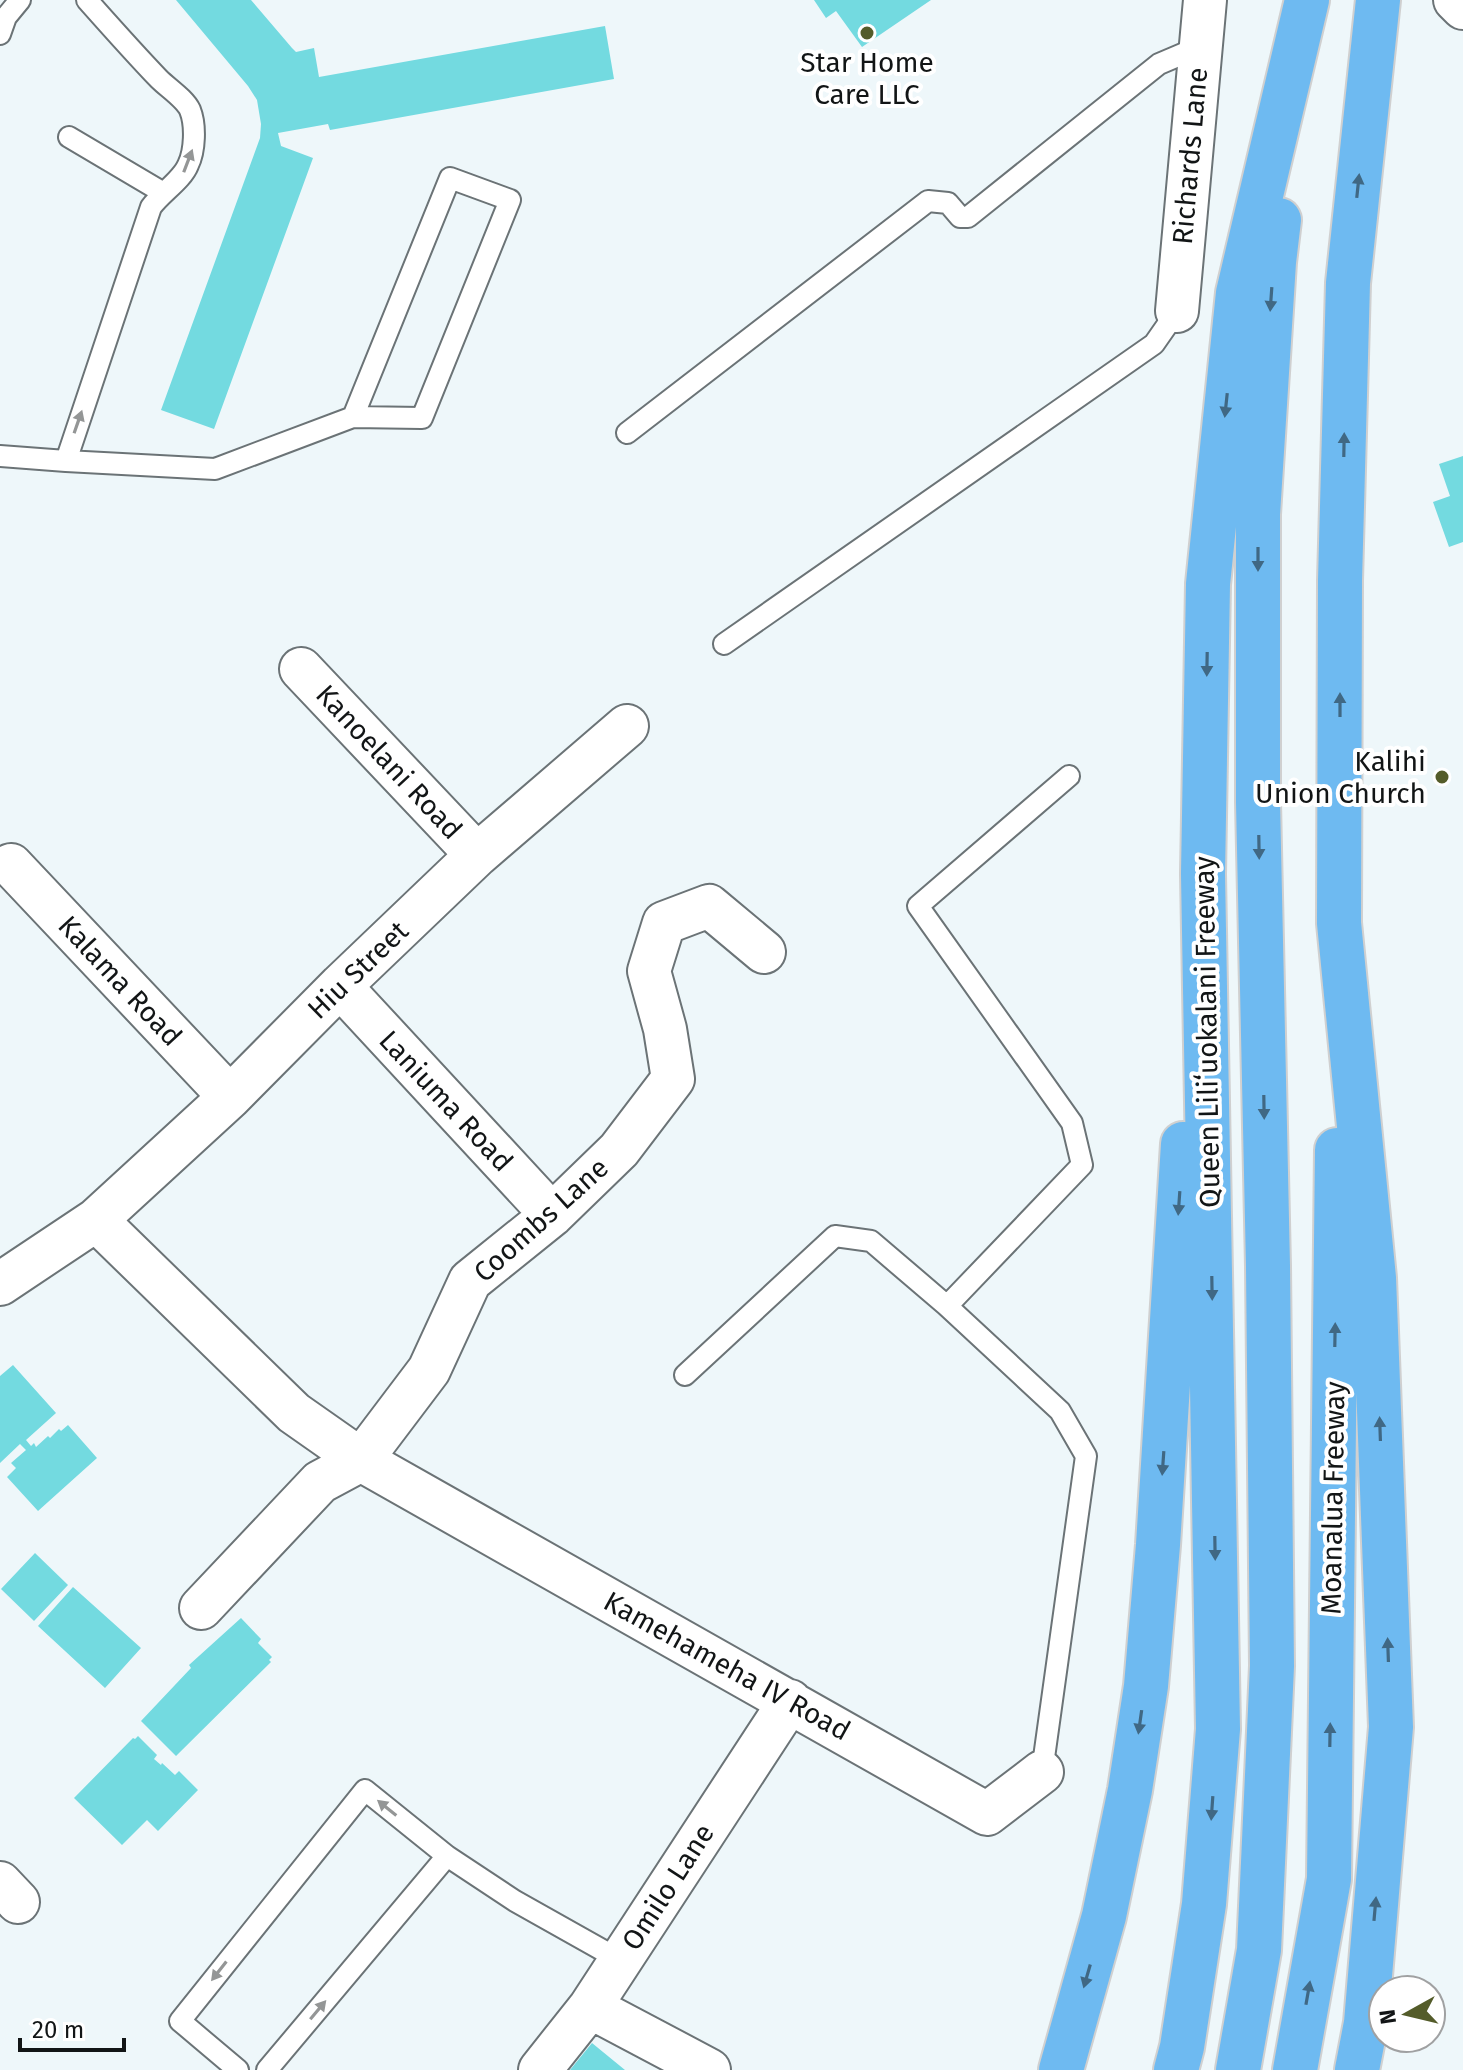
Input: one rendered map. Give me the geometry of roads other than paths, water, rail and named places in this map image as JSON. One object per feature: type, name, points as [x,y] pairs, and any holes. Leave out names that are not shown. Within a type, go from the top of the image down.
[{"type":"highway","name":"Queen Liliʻuokalani Freeway","points":[[1176,2070],[1204,1904],[1218,1729],[1203,874],[1208,584],[1238,293],[1309,0]]},
{"type":"highway","points":[[1238,2070],[1259,1950],[1272,1666],[1268,1266],[1258,802],[1258,514],[1274,262],[1309,0]]},
{"type":"highway","points":[[1357,2070],[1366,2023],[1391,1727],[1374,1278],[1339,923],[1340,581],[1348,283],[1376,16]]},
{"type":"highway","points":[[1061,2070],[1104,1916],[1130,1790],[1146,1686],[1203,874]]},
{"type":"highway","name":"Moanalua Freeway","points":[[1295,2070],[1329,1879],[1339,923]]},
{"type":"street","name":"Richards Lane","points":[[1177,311],[1205,0]]},
{"type":"street","points":[[1455,0],[1463,8]]},
{"type":"street","name":"Kanoelani Road","points":[[301,669],[477,855]]},
{"type":"street","name":"Hiu Street","points":[[96,1220],[230,1097],[477,855],[627,726]]},
{"type":"street","name":"Kalama Road","points":[[11,865],[230,1097]]},
{"type":"street","name":"Coombs Lane","points":[[201,1608],[320,1482],[361,1460],[429,1370],[470,1281],[552,1215],[619,1150],[673,1079],[665,1029],[649,971],[664,923],[709,906],[764,952]]},
{"type":"street","name":"Laniuma Road","points":[[340,986],[552,1215]]},
{"type":"street","points":[[0,1284],[96,1220]]},
{"type":"street","name":"Kamehameha IV Road","points":[[96,1220],[294,1413],[361,1460],[987,1814],[1042,1772]]},
{"type":"street","name":"Omilo Lane","points":[[540,2070],[590,2007],[790,1701]]},
{"type":"street","points":[[590,2007],[709,2070]]},
{"type":"lane","points":[[0,34],[6,17],[20,0]]},
{"type":"lane","points":[[66,461],[151,207],[188,166],[193,131],[189,108],[87,0]]},
{"type":"lane","points":[[627,433],[928,201],[948,203],[960,217],[968,217],[1159,64],[1199,47]]},
{"type":"lane","points":[[69,137],[162,192]]},
{"type":"lane","points":[[0,456],[215,469],[353,417],[422,418],[510,200],[450,178],[353,417]]},
{"type":"lane","points":[[724,644],[1154,344],[1177,311]]},
{"type":"lane","points":[[947,1306],[1082,1165],[1072,1123],[918,906],[1069,776]]},
{"type":"lane","name":"Kamehameha IV Road","points":[[685,1375],[835,1236],[871,1241],[947,1306],[1060,1411],[1086,1456],[1042,1772]]},
{"type":"lane","points":[[238,2070],[180,2021],[365,1790],[447,1856],[515,1901],[620,1960]]},
{"type":"lane","points":[[267,2070],[447,1856]]},
{"type":"place","name":"Star Home Care LLC","points":[[867,33]]},
{"type":"place","name":"Kalihi Union Church","points":[[1442,777]]}]
